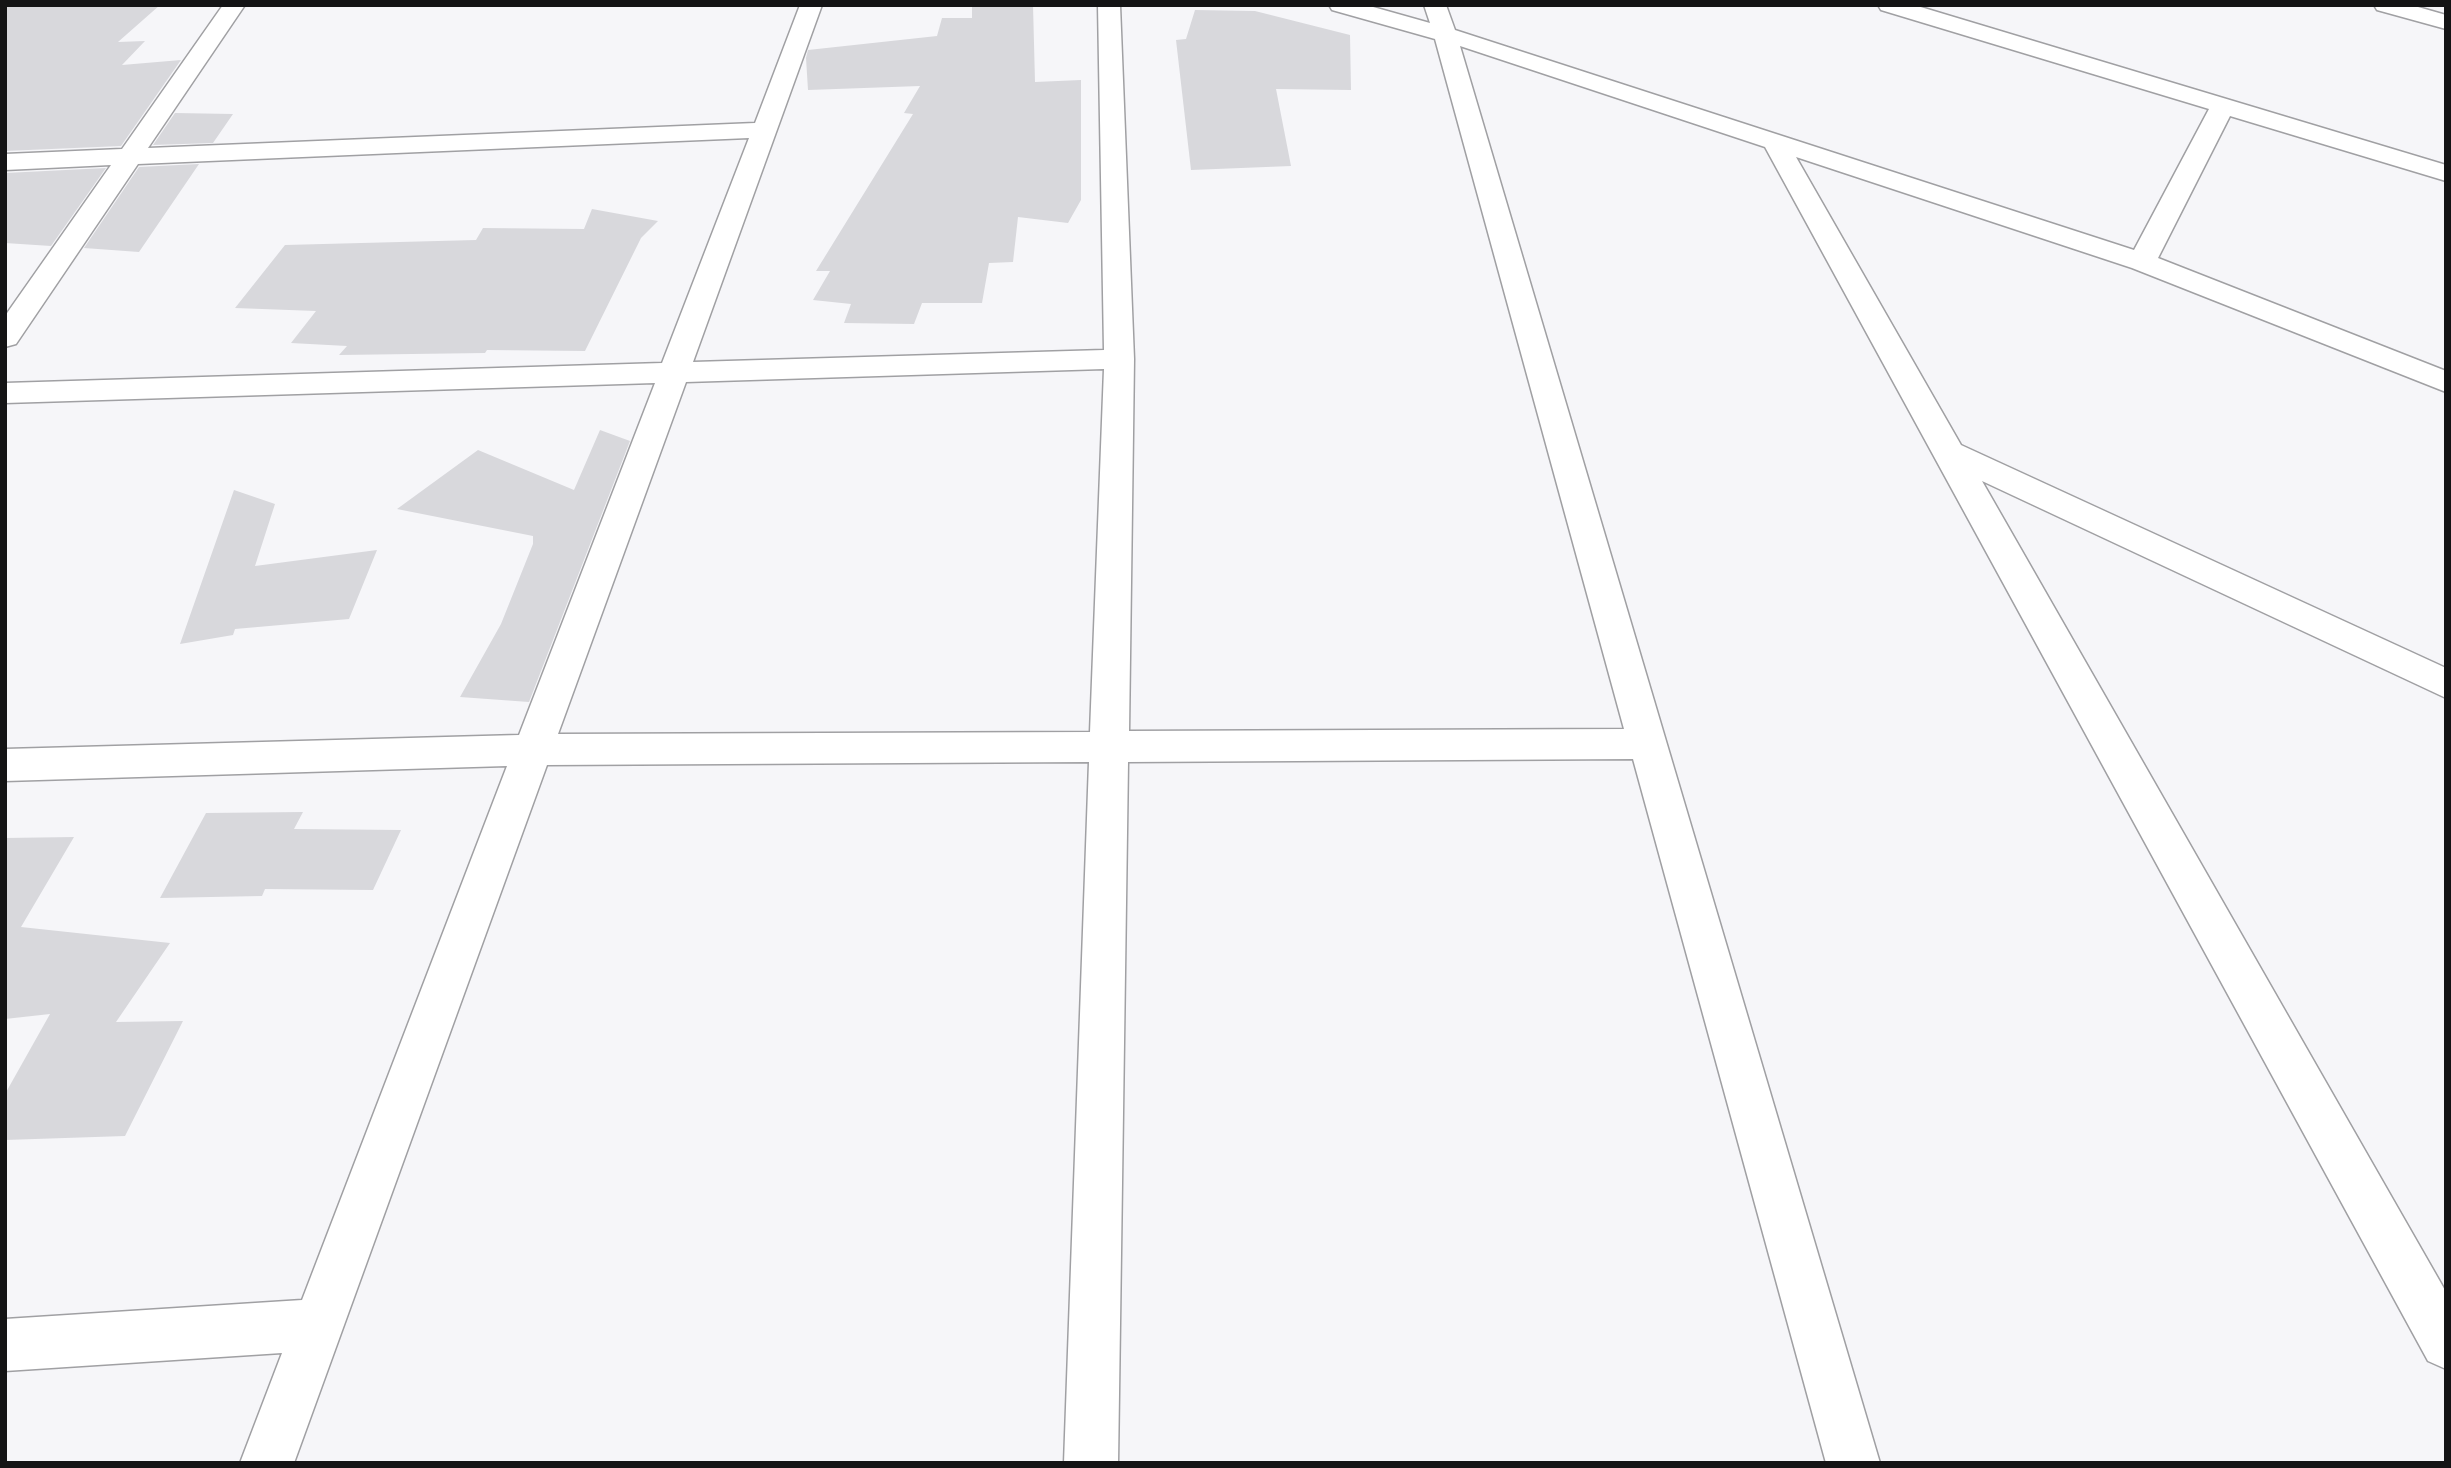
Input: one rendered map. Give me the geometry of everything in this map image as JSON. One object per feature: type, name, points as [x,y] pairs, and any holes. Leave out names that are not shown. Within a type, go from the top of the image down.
[{"type":"street","points":[[5,338],[234,5]]},
{"type":"street","points":[[268,1463],[811,5]]},
{"type":"street","points":[[1091,1463],[1119,359],[1109,5]]},
{"type":"street","points":[[1340,5],[1440,20],[1775,142],[2142,262],[2446,382]]},
{"type":"street","points":[[1889,5],[2446,173]]},
{"type":"street","points":[[2385,5],[2446,22]]},
{"type":"street","points":[[1440,20],[1853,1463]]},
{"type":"street","points":[[2142,262],[2223,106]]},
{"type":"street","points":[[5,162],[764,130]]},
{"type":"street","points":[[1775,142],[2446,1343]]},
{"type":"street","points":[[5,393],[1119,359]]},
{"type":"street","points":[[1948,452],[2446,684]]},
{"type":"street","points":[[5,765],[533,750],[1647,744]]},
{"type":"street","points":[[5,1345],[319,1325]]},
{"type":"building","points":[[5,5],[160,5],[118,42],[145,41],[122,65],[181,60],[121,146],[5,151]]},
{"type":"building","points":[[972,5],[1033,5],[1035,82],[1081,80],[1081,200],[1068,223],[1018,217],[1013,262],[989,263],[982,303],[922,303],[914,324],[844,323],[851,304],[813,300],[830,271],[816,271],[913,114],[904,113],[920,86],[808,90],[808,50],[937,36],[942,18],[972,18]]},
{"type":"building","points":[[1195,10],[1255,11],[1350,35],[1351,90],[1276,89],[1291,166],[1191,170],[1176,40],[1186,39]]},
{"type":"building","points":[[175,113],[233,114],[213,143],[153,145]]},
{"type":"building","points":[[199,164],[139,252],[84,248],[139,167]]},
{"type":"building","points":[[106,168],[51,246],[5,243],[5,173]]},
{"type":"building","points":[[592,209],[658,221],[641,238],[585,351],[487,350],[485,353],[339,355],[347,346],[291,343],[316,311],[235,308],[285,245],[476,240],[483,228],[584,229]]},
{"type":"building","points":[[600,430],[630,441],[529,702],[460,697],[501,624],[533,544],[533,536],[397,509],[478,450],[574,490]]},
{"type":"building","points":[[234,490],[275,504],[255,566],[377,550],[349,619],[235,629],[233,635],[180,644]]},
{"type":"building","points":[[303,812],[294,829],[401,830],[373,890],[265,889],[262,896],[160,898],[206,813]]},
{"type":"building","points":[[74,837],[21,927],[170,943],[116,1022],[183,1021],[125,1136],[5,1140],[5,1094],[50,1014],[5,1019],[5,838]]}]
